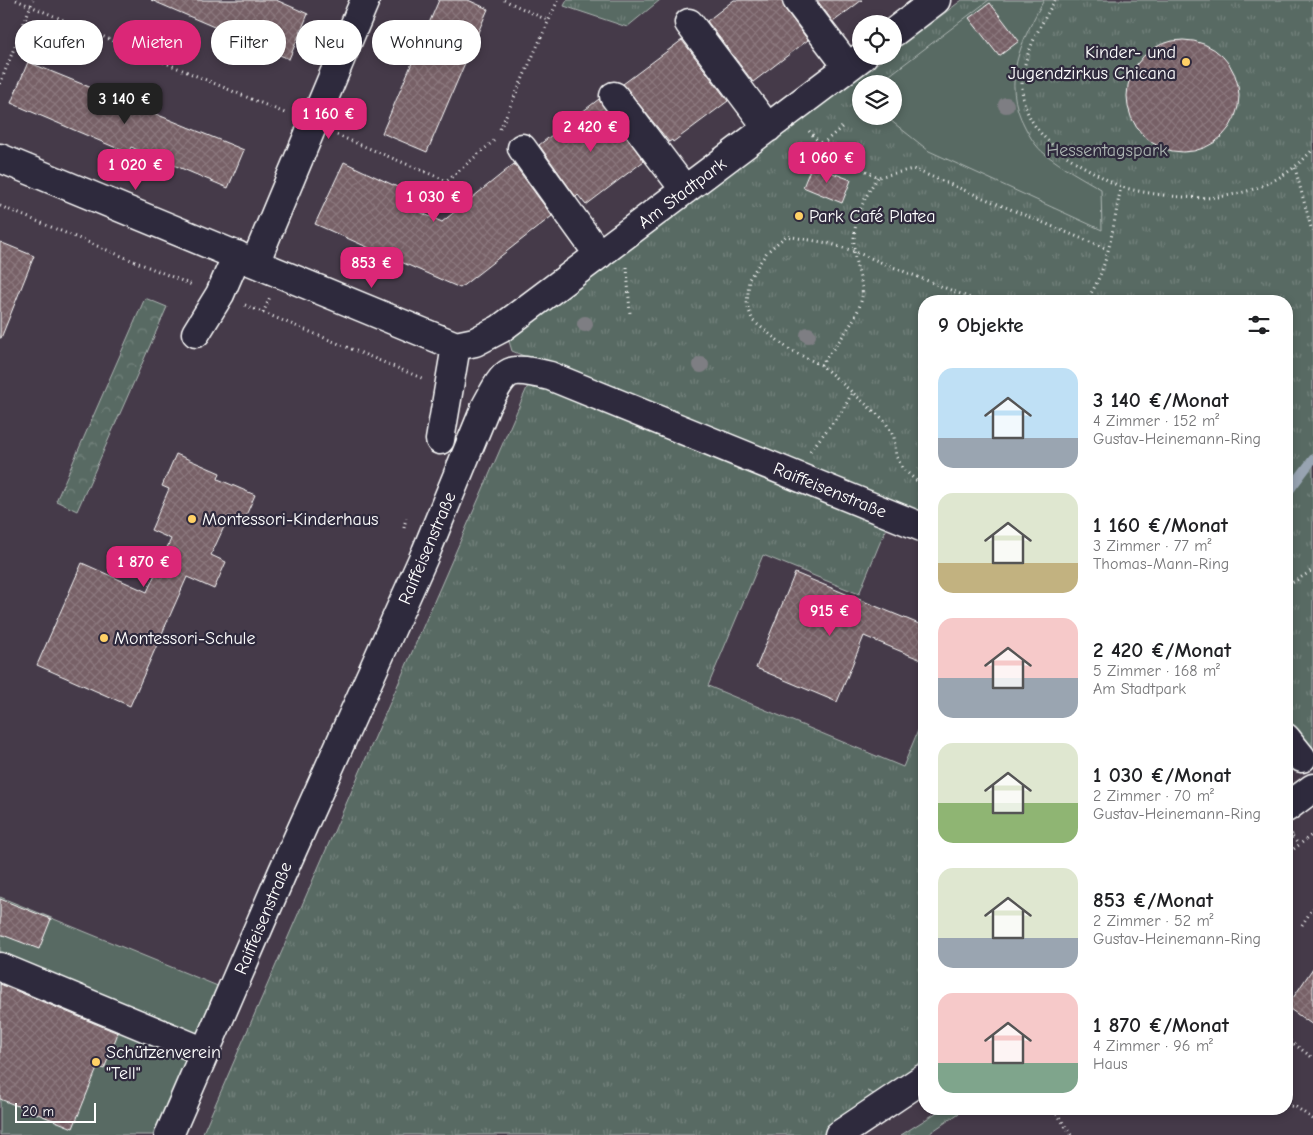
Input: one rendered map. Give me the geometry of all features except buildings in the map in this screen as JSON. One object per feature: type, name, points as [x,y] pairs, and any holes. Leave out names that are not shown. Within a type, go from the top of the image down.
[{"type":"street","points":[[797,0],[852,59]]},
{"type":"street","points":[[902,26],[936,0]]},
{"type":"street","points":[[196,333],[220,294],[246,259],[312,124],[360,2]]},
{"type":"street","points":[[689,23],[768,128]]},
{"type":"street","name":"Am Stadtpark","points":[[456,346],[475,342],[500,329],[852,64]]},
{"type":"street","points":[[614,96],[685,190]]},
{"type":"street","points":[[522,148],[599,255]]},
{"type":"street","points":[[0,158],[456,346],[440,440]]},
{"type":"street","name":"Raiffeisenstraße","points":[[169,1135],[283,871],[426,552],[486,406],[508,372],[520,369],[550,376],[918,526]]},
{"type":"street","points":[[1293,803],[1313,788]]},
{"type":"street","points":[[0,967],[205,1052]]},
{"type":"street","points":[[839,1135],[918,1082]]},
{"type":"path","points":[[16,0],[447,181],[495,140],[547,20],[558,0]]},
{"type":"path","points":[[0,84],[33,0]]},
{"type":"path","points":[[504,0],[547,20]]},
{"type":"path","points":[[1056,0],[1042,24],[1025,64],[1022,85],[1025,106],[1033,122],[1054,148],[1073,162],[1121,187],[1190,197],[1216,198],[1252,190],[1295,168],[1313,149]]},
{"type":"path","points":[[791,110],[814,138],[846,160],[878,177],[914,169],[1107,249]]},
{"type":"path","points":[[822,144],[842,126]]},
{"type":"path","points":[[1295,168],[1313,235]]},
{"type":"path","points":[[821,365],[852,320],[863,296],[853,251],[854,230],[860,209],[878,177]]},
{"type":"path","points":[[1090,295],[1104,264],[1121,187]]},
{"type":"path","points":[[918,482],[903,469],[896,456],[894,437],[885,421],[853,391],[821,365],[790,350],[753,321],[747,305],[749,279],[767,252],[786,236],[828,243],[853,251],[963,295]]},
{"type":"path","points":[[621,239],[626,251],[630,314]]},
{"type":"path","points":[[790,474],[843,410],[853,391]]},
{"type":"path","points":[[1293,582],[1313,570]]},
{"type":"path","points":[[1293,850],[1313,834]]},
{"type":"path","points":[[1293,838],[1299,845]]},
{"type":"path","points":[[1302,925],[1313,908]]},
{"type":"path","points":[[1293,1043],[1313,1058]]},
{"type":"path","points":[[1293,1106],[1313,1118]]},
{"type":"path","points":[[1058,1115],[1070,1135]]},
{"type":"green space","points":[[567,0],[660,0],[627,27],[564,6]]},
{"type":"green space","name":"Hessentagspark","points":[[962,0],[1313,0],[1313,752],[1293,725],[1293,295],[918,295],[918,521],[512,351],[508,338],[852,82],[852,125],[902,125],[902,75],[861,75],[875,65],[902,65],[902,45]]},
{"type":"green space","points":[[989,0],[1044,0],[1028,30],[1017,61],[1014,93],[1018,110],[1029,134],[1042,151],[1065,168],[1101,189],[1102,230],[929,151],[896,125],[902,125],[902,75],[890,75]]},
{"type":"green space","points":[[145,298],[167,307],[77,511],[56,501]]},
{"type":"green space","points":[[533,374],[888,523],[859,594],[763,555],[708,686],[903,767],[918,731],[918,1068],[888,1100],[867,1091],[887,1100],[828,1135],[202,1135]]},
{"type":"green space","name":"Schützenverein \"Tell\"","points":[[0,897],[225,989],[160,1135],[0,1135]]},
{"type":"green space","points":[[933,1115],[956,1115],[927,1135],[901,1135]]},
{"type":"waterway","points":[[1293,486],[1313,459]]},
{"type":"place","name":"Kinder- und Jugendzirkus Chicana","points":[[1186,62]]},
{"type":"place","name":"Park Café Platea","points":[[799,216]]},
{"type":"place","name":"Montessori-Kinderhaus","points":[[192,519]]},
{"type":"place","name":"Montessori-Schule","points":[[104,638]]},
{"type":"place","name":"Schützenverein \"Tell\"","points":[[96,1062]]}]
